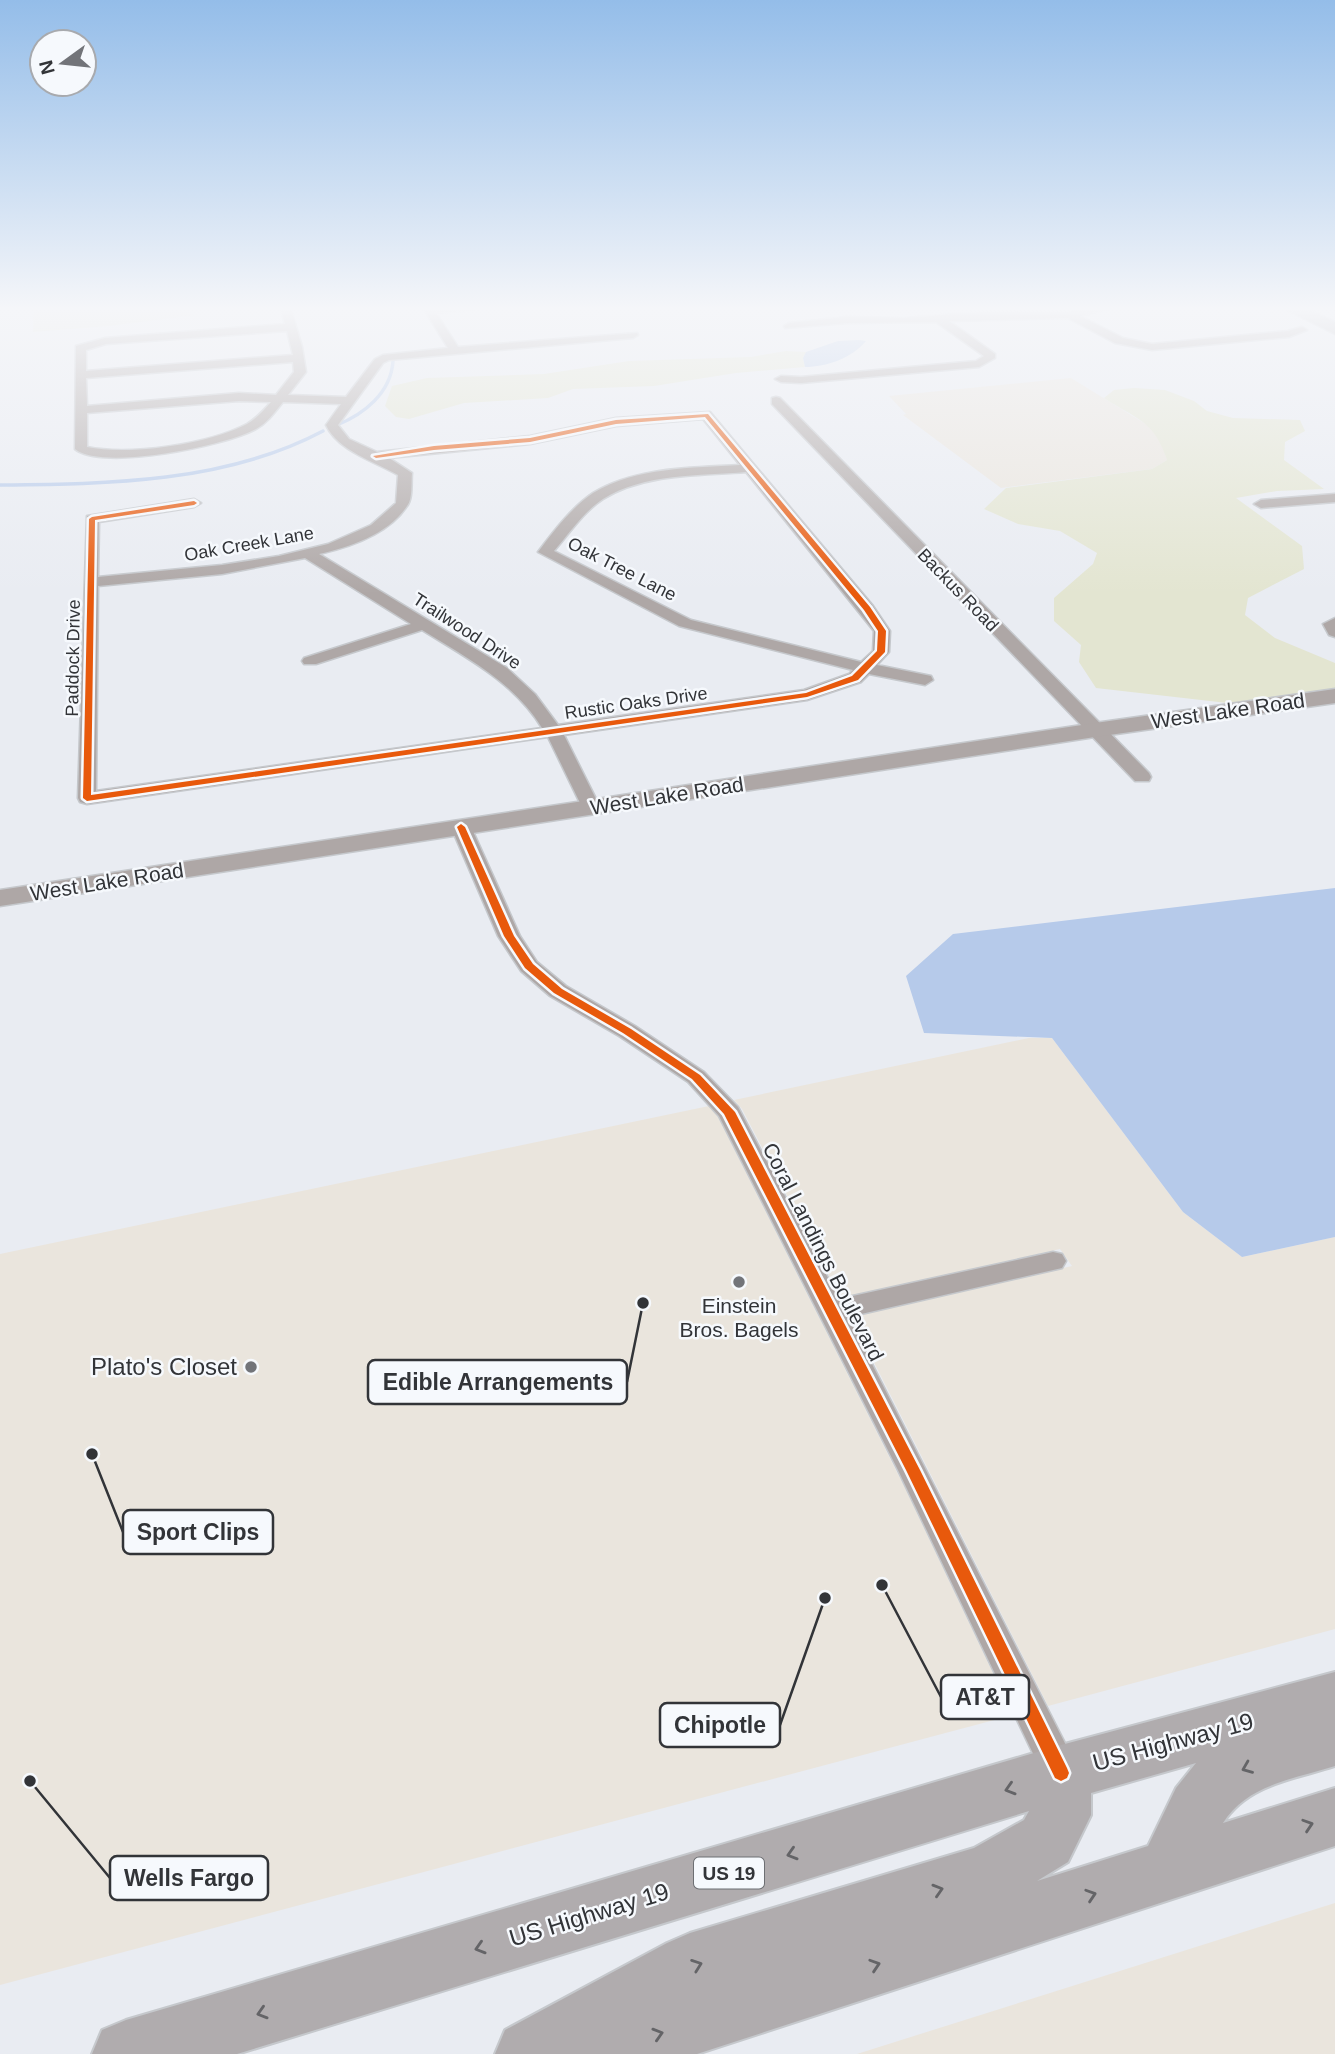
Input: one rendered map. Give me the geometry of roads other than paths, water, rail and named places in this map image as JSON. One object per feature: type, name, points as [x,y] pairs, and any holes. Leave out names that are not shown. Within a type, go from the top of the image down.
[{"type":"highway","name":"US Highway 19","points":[[126,2054],[1061,1773],[1335,1698]]},
{"type":"highway","points":[[1170,1869],[1210,1789],[1242,1770],[1335,1739]]},
{"type":"highway","points":[[529,2054],[690,1966],[987,1875],[1046,1841],[1060,1815],[1061,1773]]},
{"type":"highway","points":[[592,2054],[1335,1816]]},
{"type":"street","points":[[82,402],[81,449],[93,454],[164,449],[240,432],[256,425],[276,402]]},
{"type":"street","points":[[82,410],[180,402]]},
{"type":"street","name":"Oak Creek Lane","points":[[92,582],[227,570],[310,555],[362,535],[402,506],[409,485],[405,473],[376,456],[360,452],[336,435],[332,425],[348,402]]},
{"type":"street","name":"Backus Road","points":[[777,402],[1142,777]]},
{"type":"street","name":"Rustic Oaks Drive","points":[[87,798],[807,695],[845,683],[881,652],[882,631],[867,609],[706,415],[616,422],[530,440],[376,456]]},
{"type":"street","name":"Oak Tree Lane","points":[[750,468],[658,477],[615,489],[596,498],[545,552],[685,624],[865,668]]},
{"type":"street","points":[[1261,504],[1335,498]]},
{"type":"street","points":[[93,519],[194,503]]},
{"type":"street","name":"Paddock Drive","points":[[87,798],[93,519]]},
{"type":"street","name":"Trailwood Drive","points":[[310,555],[500,672],[533,702],[592,807]]},
{"type":"street","points":[[1335,623],[1331,624],[1335,632]]},
{"type":"street","points":[[310,661],[423,625]]},
{"type":"street","points":[[865,668],[925,680]]},
{"type":"street","name":"West Lake Road","points":[[0,898],[1095,730],[1335,696]]},
{"type":"street","name":"Coral Landings Boulevard","points":[[461,827],[509,936],[529,966],[558,991],[627,1031],[696,1077],[729,1112],[913,1470],[1061,1773]]},
{"type":"street","name":"Coral Landings Boulevard","points":[[832,1311],[1053,1261]]},
{"type":"water","points":[[1335,888],[1335,1237],[1242,1257],[1183,1212],[1052,1038],[924,1033],[906,976],[953,934]]},
{"type":"waterway","points":[[337,425],[357,415],[373,402]]},
{"type":"waterway","points":[[0,485],[124,481],[206,471],[247,461],[323,431]]},
{"type":"place","name":"Einstein Bros. Bagels","points":[[739,1282]]},
{"type":"place","name":"Edible Arrangements","points":[[643,1303]]},
{"type":"place","name":"Plato's Closet","points":[[251,1367]]},
{"type":"place","name":"Sport Clips","points":[[92,1454]]},
{"type":"place","name":"AT&T","points":[[882,1585]]},
{"type":"place","name":"Chipotle","points":[[825,1598]]},
{"type":"place","name":"Wells Fargo","points":[[30,1781]]}]
